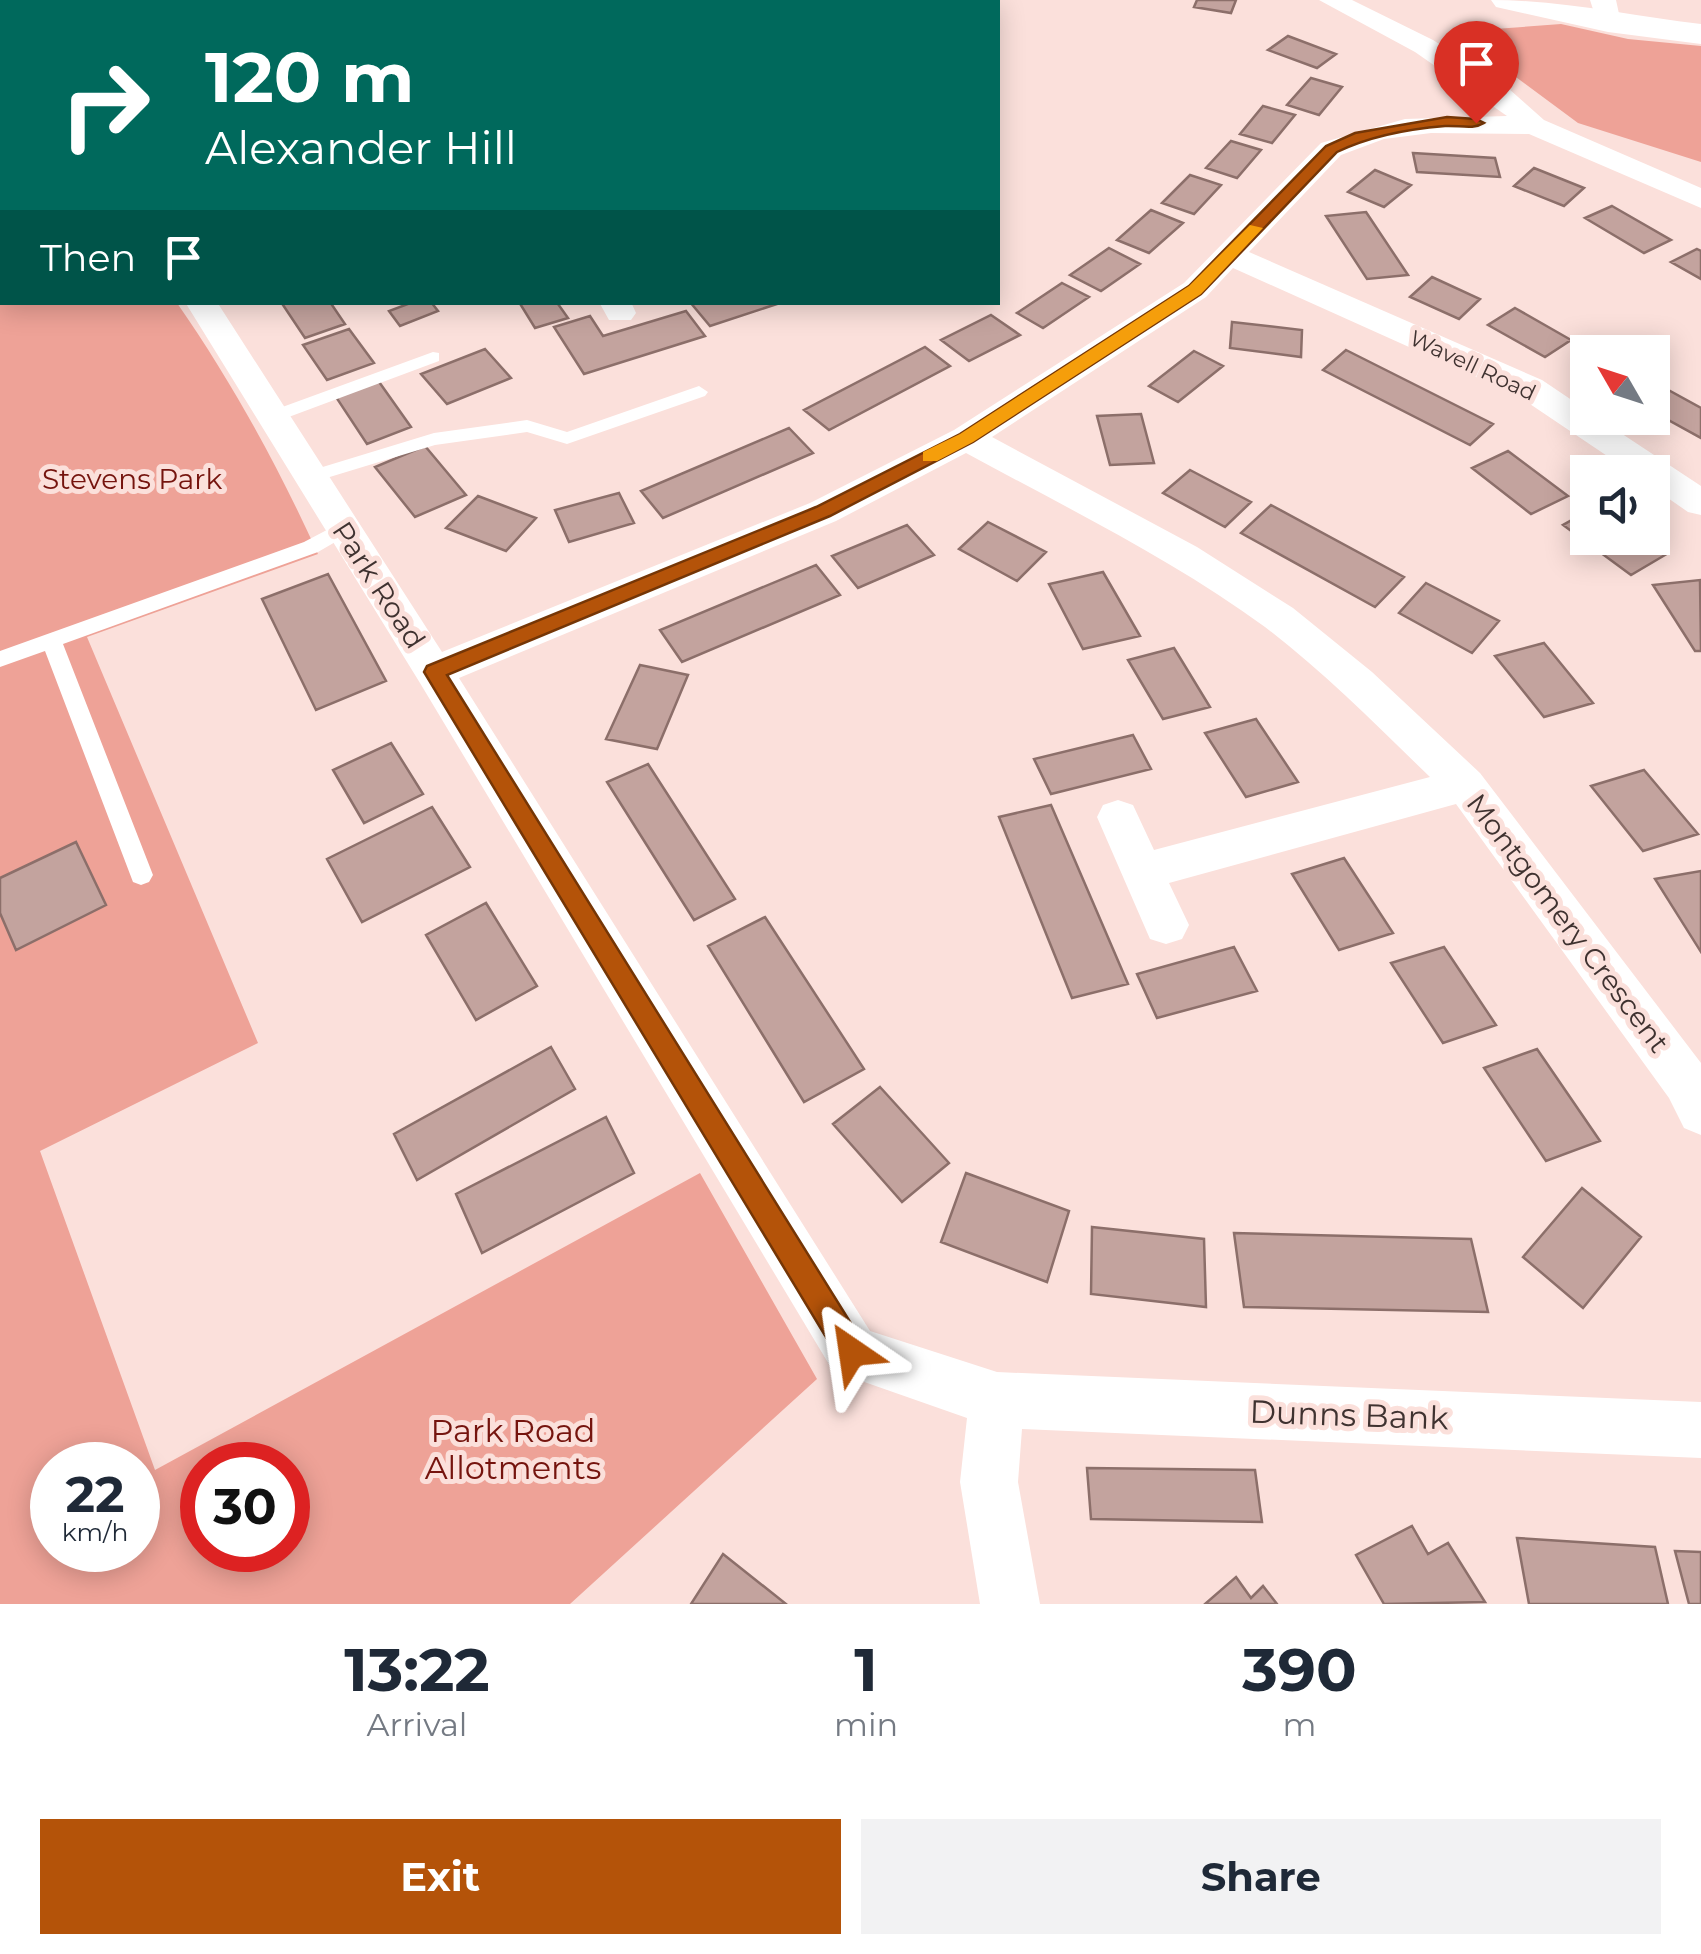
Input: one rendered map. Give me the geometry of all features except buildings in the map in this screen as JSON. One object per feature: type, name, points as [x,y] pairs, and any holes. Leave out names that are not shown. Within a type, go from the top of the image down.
[{"type":"street","points":[[1332,0],[1424,46],[1499,96],[1534,126],[1701,199]]},
{"type":"street","points":[[1507,0],[1605,11],[1701,34]]},
{"type":"street","points":[[434,672],[823,512],[966,438],[1179,301],[1230,255],[1331,149],[1355,138],[1447,122],[1534,126]]},
{"type":"street","name":"Wavell Road","points":[[1230,255],[1530,388],[1701,504]]},
{"type":"street","name":"Park Road","points":[[203,305],[434,672],[852,1352],[997,1400]]},
{"type":"street","name":"Montgomery Crescent","points":[[966,438],[1184,556],[1279,618],[1358,683],[1466,785],[1686,1082],[1701,1112]]},
{"type":"street","name":"Montgomery Crescent","points":[[1144,871],[1466,785]]},
{"type":"street","points":[[1118,817],[1166,924]]},
{"type":"street","points":[[997,1400],[989,1482],[1010,1604]]},
{"type":"street","name":"Dunns Bank","points":[[997,1400],[1701,1430]]},
{"type":"lane","points":[[272,416],[433,356]]},
{"type":"lane","points":[[310,477],[434,439],[528,426],[567,438],[699,392]]},
{"type":"lane","points":[[0,659],[311,547],[342,529]]},
{"type":"lane","points":[[51,640],[141,875]]},
{"type":"green space","points":[[1561,24],[1628,39],[1701,46],[1701,162],[1578,123],[1474,46],[1481,30]]},
{"type":"green space","points":[[0,305],[178,305],[253,425],[318,554],[87,637],[258,1043],[40,1151],[145,1442],[30,1442],[30,1572],[160,1572],[160,1467],[180,1456],[180,1572],[310,1572],[310,1442],[206,1442],[700,1173],[817,1379],[570,1604],[0,1604]]},
{"type":"slow traffic","points":[[930,457],[966,438],[1195,290],[1255,228]]},
{"type":"route","points":[[852,1352],[434,672],[823,512],[966,438],[1195,290],[1331,149],[1355,138],[1387,131],[1447,122],[1476,123]]},
{"type":"park label","name":"Stevens Park","points":[[132,479]]},
{"type":"park label","name":"Park Road Allotments","points":[[513,1450]]}]
